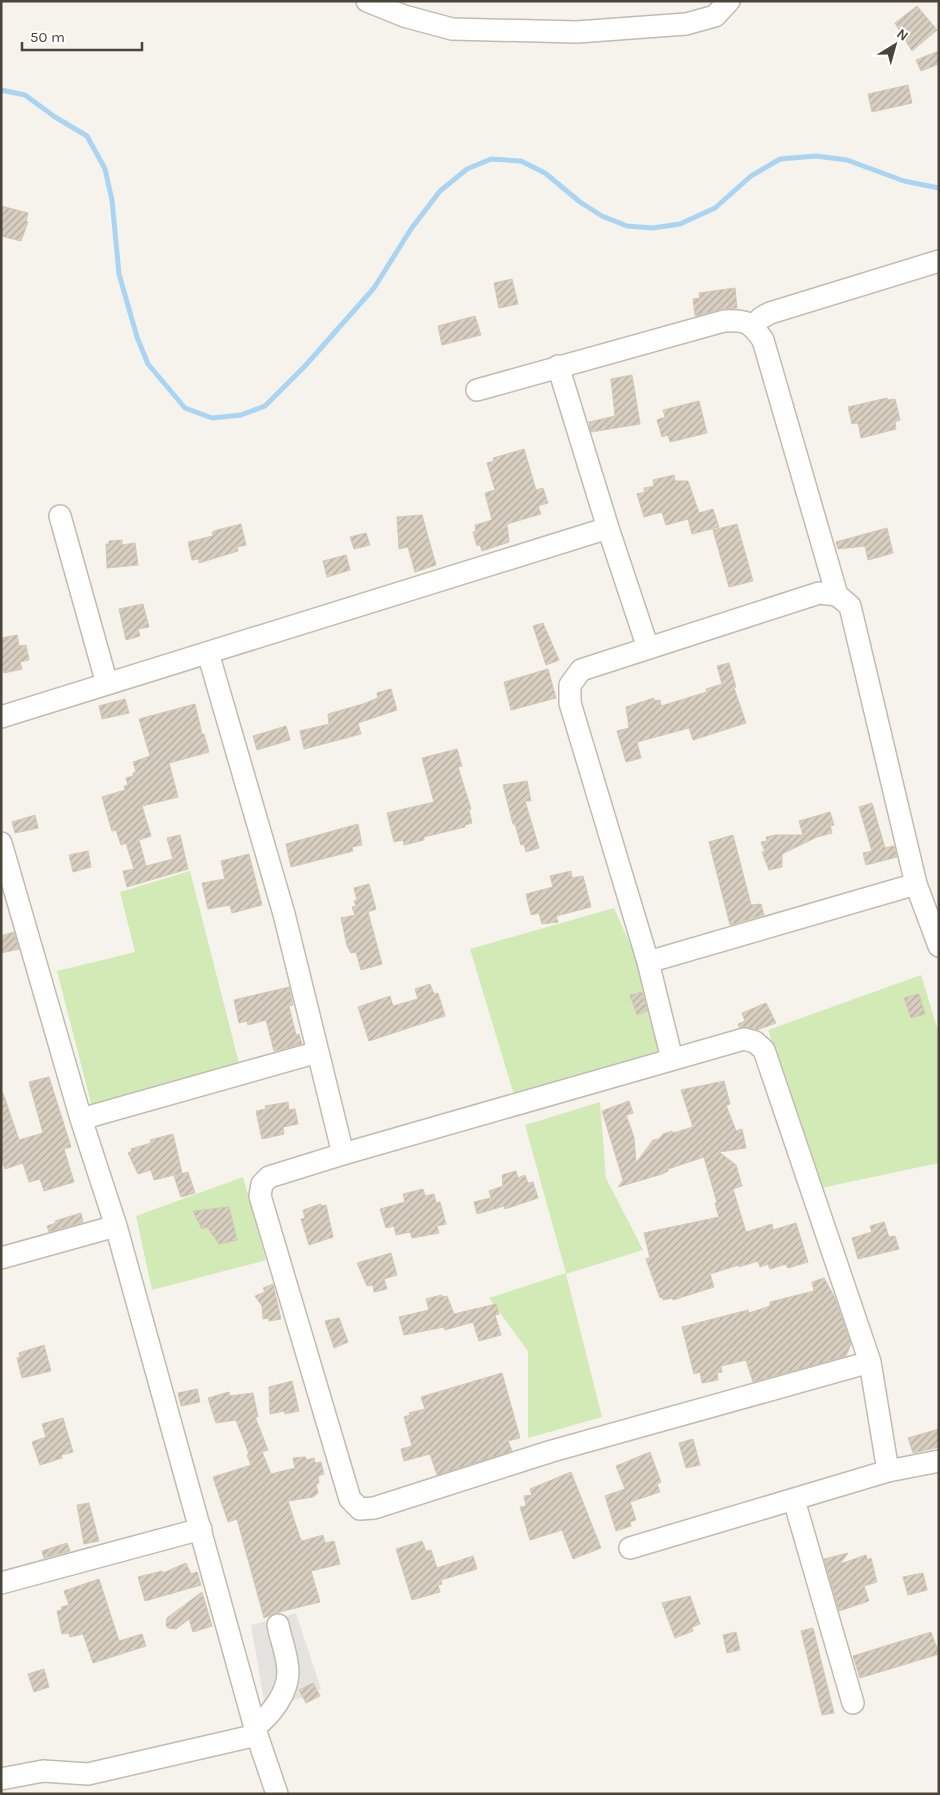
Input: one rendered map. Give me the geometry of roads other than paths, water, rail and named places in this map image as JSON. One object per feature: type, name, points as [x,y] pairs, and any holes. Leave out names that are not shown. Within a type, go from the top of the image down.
[{"type":"street","points":[[367,1],[404,16],[452,29],[577,32],[686,24],[715,16],[729,1]]},
{"type":"street","points":[[753,326],[770,313],[939,261]]},
{"type":"street","points":[[477,390],[724,321],[742,320],[753,326],[763,340],[837,595],[850,606],[916,884],[939,946]]},
{"type":"street","points":[[558,366],[608,528],[648,648]]},
{"type":"street","points":[[60,516],[107,684]]},
{"type":"street","points":[[1,717],[608,528]]},
{"type":"street","points":[[672,1059],[648,962],[570,703],[570,685],[581,670],[819,593],[837,595]]},
{"type":"street","points":[[208,653],[284,914],[343,1154]]},
{"type":"street","points":[[1,843],[82,1119],[116,1226],[201,1529],[255,1731],[277,1794]]},
{"type":"street","points":[[648,962],[916,884]]},
{"type":"street","points":[[870,1362],[552,1451],[374,1508],[360,1509],[350,1499],[260,1196],[262,1184],[269,1177],[343,1154],[672,1059],[744,1039],[755,1042],[764,1050],[870,1362],[888,1471]]},
{"type":"street","points":[[82,1119],[318,1052]]},
{"type":"street","points":[[1,1258],[116,1226]]},
{"type":"street","points":[[630,1548],[888,1471],[939,1461]]},
{"type":"street","points":[[794,1500],[853,1704]]},
{"type":"street","points":[[1,1583],[201,1529]]},
{"type":"street","points":[[1,1779],[43,1771],[88,1774],[255,1731],[267,1718],[285,1688],[288,1671],[278,1626]]},
{"type":"waterway","points":[[1,90],[25,95],[55,117],[87,136],[105,169],[112,200],[119,274],[137,337],[148,364],[185,408],[212,418],[241,415],[265,406],[305,366],[374,288],[411,229],[440,191],[467,169],[491,159],[521,161],[545,173],[580,202],[602,216],[627,226],[653,228],[680,224],[715,208],[751,176],[780,159],[816,156],[847,160],[904,181],[939,188]]}]
